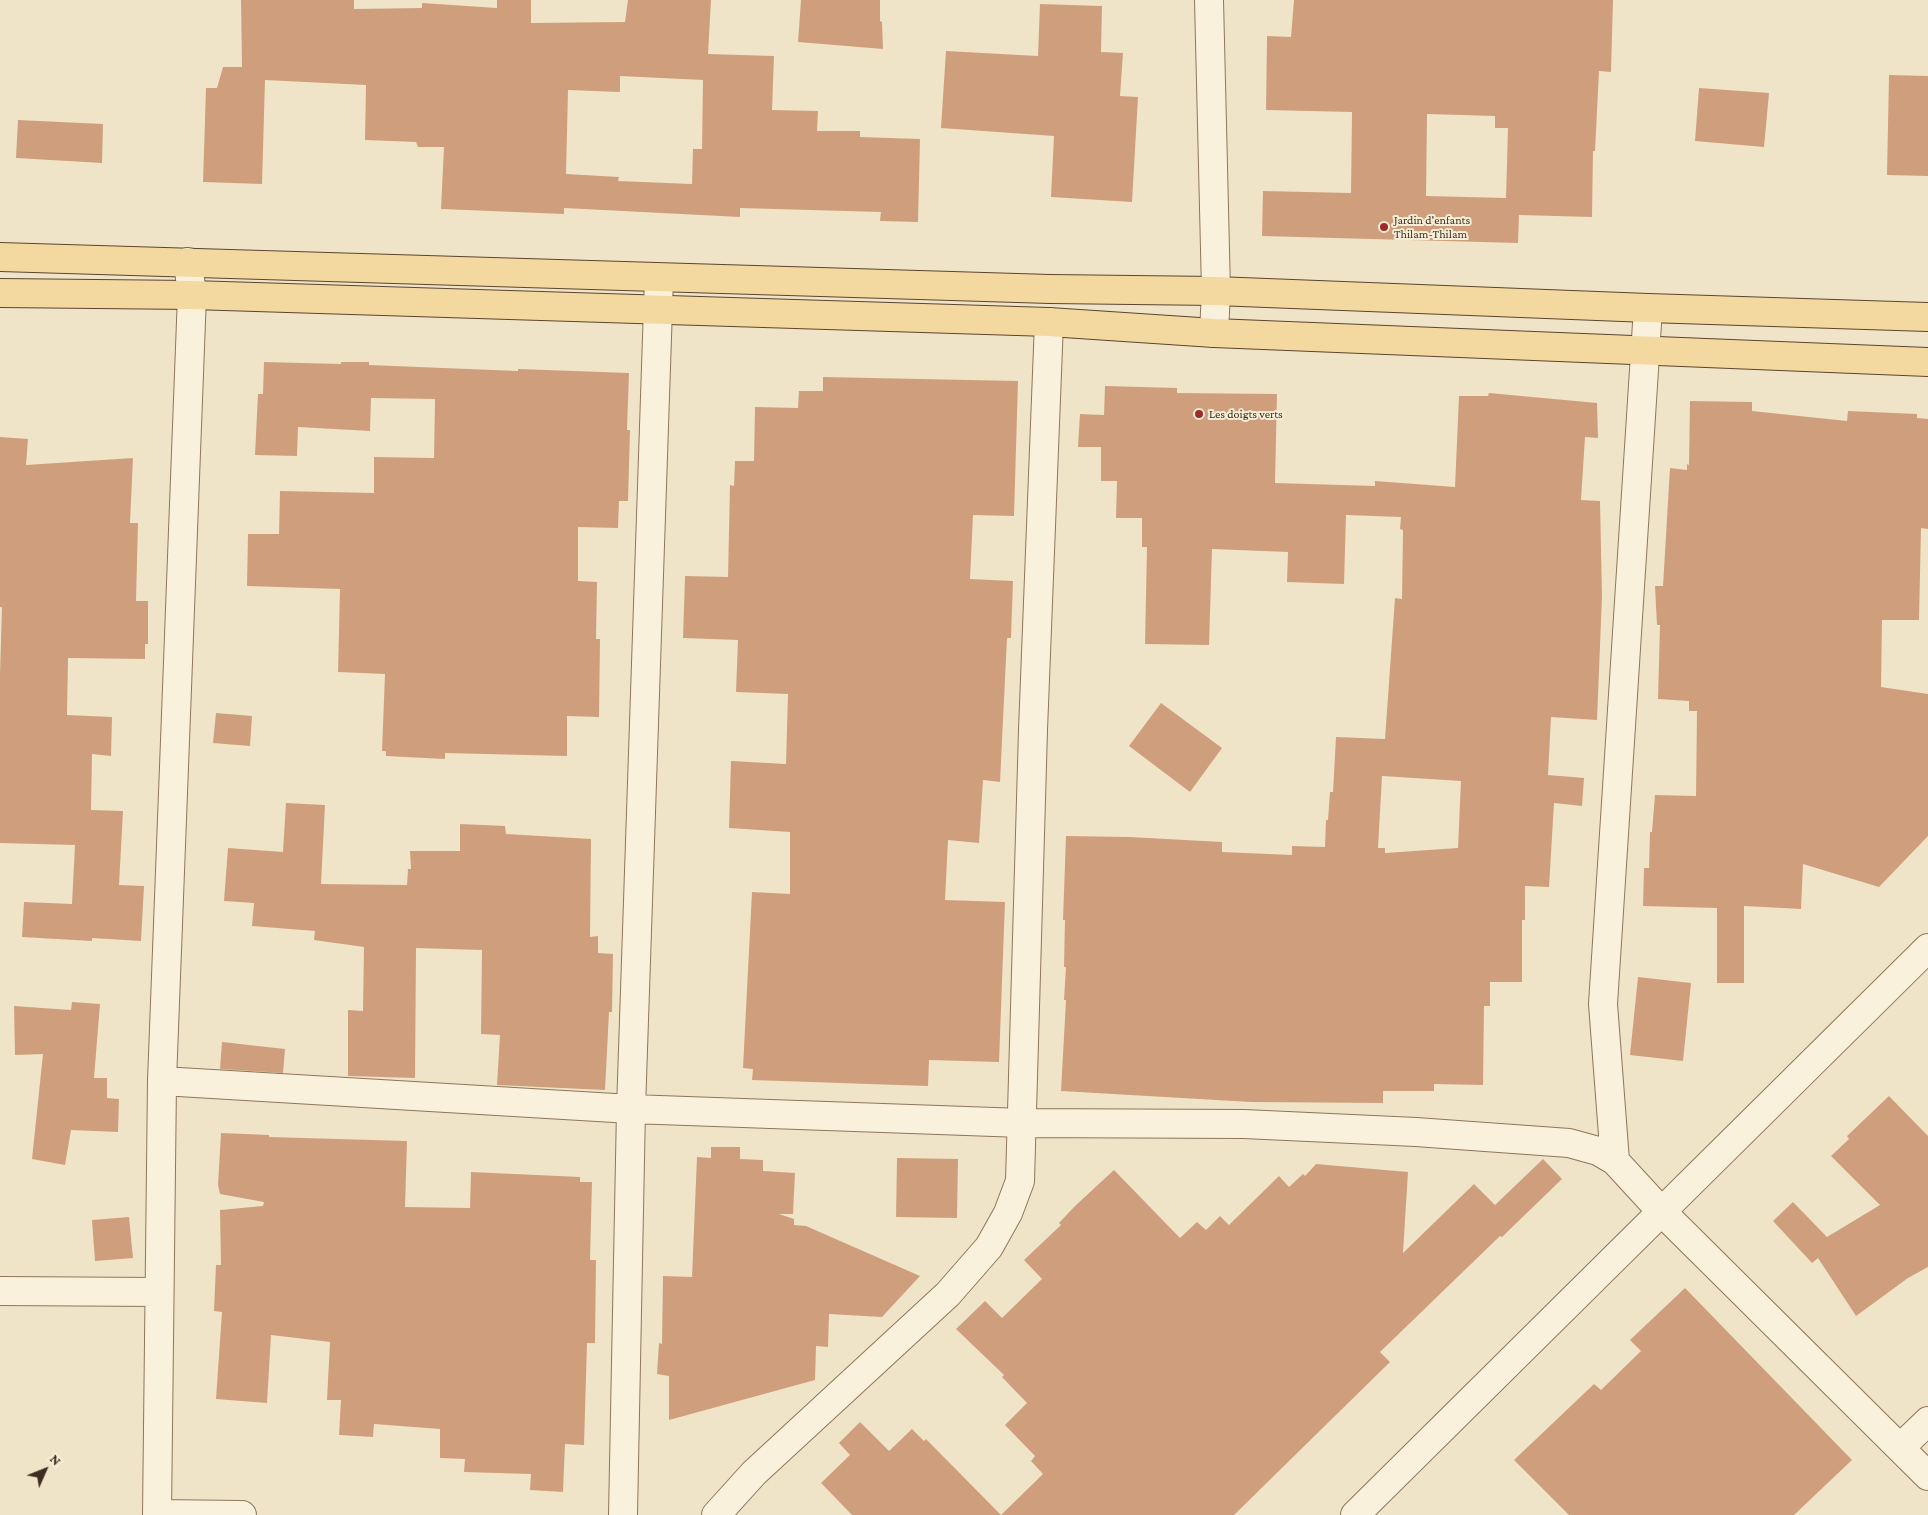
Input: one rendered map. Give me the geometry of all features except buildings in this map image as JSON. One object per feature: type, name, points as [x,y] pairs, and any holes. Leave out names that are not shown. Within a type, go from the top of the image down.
[{"type":"main road","points":[[0,257],[1050,289],[1216,291],[1648,308],[1928,316]]},
{"type":"main road","points":[[0,293],[192,296],[1049,322],[1214,333],[1928,362]]},
{"type":"street","points":[[1209,0],[1216,291],[1214,333]]},
{"type":"street","points":[[188,262],[192,296],[162,1081],[157,1514],[242,1515]]},
{"type":"street","points":[[623,1515],[631,1109],[659,278]]},
{"type":"street","points":[[1615,1161],[1603,1004],[1648,308]]},
{"type":"street","points":[[716,1515],[754,1474],[948,1294],[989,1247],[1008,1214],[1020,1181],[1033,730],[1049,322]]},
{"type":"street","points":[[1354,1515],[1928,948]]},
{"type":"street","points":[[162,1081],[631,1109],[1022,1122],[1244,1124],[1416,1132],[1569,1143],[1598,1151],[1615,1161],[1661,1211],[1901,1447],[1928,1476]]},
{"type":"street","points":[[0,1290],[159,1292]]},
{"type":"street","points":[[1901,1447],[1928,1420]]},
{"type":"place","name":"Jardin d'enfants Thilam-Thilam","points":[[1384,227]]},
{"type":"place","name":"Les doigts verts","points":[[1199,414]]}]
